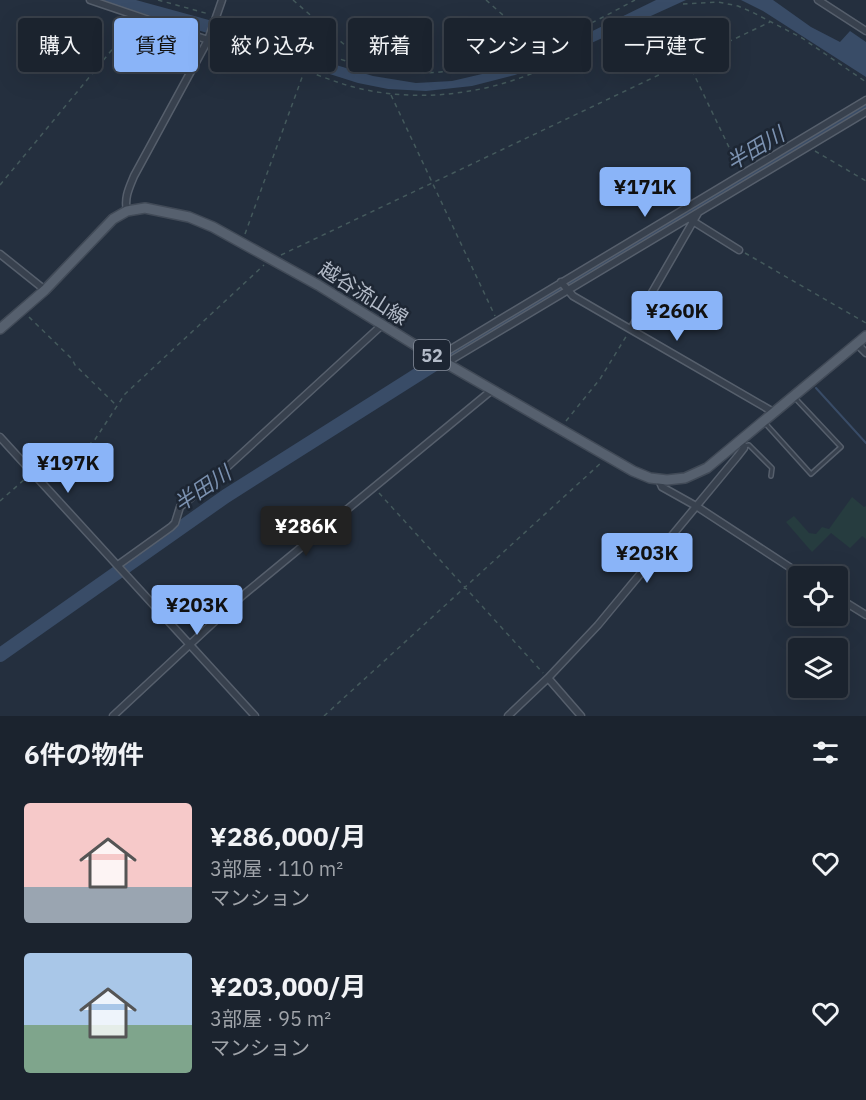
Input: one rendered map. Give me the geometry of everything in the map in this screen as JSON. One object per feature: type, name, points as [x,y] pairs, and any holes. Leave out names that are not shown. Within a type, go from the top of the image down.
[{"type":"main road","name":"越谷流山線","points":[[127,211],[145,208],[172,212],[202,222],[318,285],[436,358],[606,456],[641,475],[658,480],[676,479],[696,473],[742,444],[764,422],[866,336]]},
{"type":"main road","points":[[0,329],[45,290],[105,226],[127,211]]},
{"type":"street","points":[[90,0],[138,18]]},
{"type":"street","points":[[216,18],[222,0]]},
{"type":"street","points":[[818,0],[866,31]]},
{"type":"street","points":[[127,211],[125,203],[127,193],[134,176],[210,33]]},
{"type":"street","points":[[198,35],[208,38]]},
{"type":"street","points":[[446,363],[564,286],[686,217],[742,174],[866,100]]},
{"type":"street","points":[[436,358],[498,320],[699,211],[866,112]]},
{"type":"street","points":[[686,217],[739,250]]},
{"type":"street","points":[[631,329],[686,217]]},
{"type":"street","points":[[0,254],[45,290]]},
{"type":"street","points":[[564,286],[631,329],[775,413]]},
{"type":"street","points":[[120,568],[171,527],[175,523],[180,507],[242,454],[382,325]]},
{"type":"street","points":[[857,344],[866,353]]},
{"type":"street","points":[[113,716],[280,563],[492,390]]},
{"type":"street","points":[[0,437],[255,716]]},
{"type":"street","points":[[508,716],[598,625],[723,476],[742,444]]},
{"type":"street","points":[[658,480],[662,487],[696,506],[788,566]]},
{"type":"street","points":[[848,604],[866,615]]},
{"type":"street","points":[[548,678],[581,716]]},
{"type":"lane","points":[[764,422],[811,474],[841,447],[794,396]]},
{"type":"lane","points":[[742,444],[749,445],[772,468],[771,476]]},
{"type":"path","points":[[158,0],[216,18]]},
{"type":"path","points":[[293,0],[348,48]]},
{"type":"path","points":[[486,0],[506,18]]},
{"type":"path","points":[[591,22],[635,0]]},
{"type":"path","points":[[683,4],[718,2],[745,9],[802,38],[866,82]]},
{"type":"path","points":[[729,42],[770,22]]},
{"type":"path","points":[[0,185],[114,47]]},
{"type":"path","points":[[242,243],[304,72]]},
{"type":"path","points":[[307,72],[343,84],[390,94],[459,93],[491,87],[536,72]]},
{"type":"path","points":[[409,72],[431,72]]},
{"type":"path","points":[[0,501],[37,469],[81,450],[94,441],[133,386],[271,259],[665,72]]},
{"type":"path","points":[[693,72],[742,174]]},
{"type":"path","points":[[390,94],[498,320]]},
{"type":"path","points":[[809,147],[866,181]]},
{"type":"path","points":[[739,250],[866,323]]},
{"type":"path","points":[[23,310],[117,406]]},
{"type":"path","points":[[560,429],[600,379],[631,329]]},
{"type":"path","points":[[324,716],[466,588],[606,456]]},
{"type":"path","points":[[374,488],[548,678]]},
{"type":"green space","points":[[852,497],[864,507],[866,506],[866,539],[862,536],[850,548],[831,533],[812,552],[786,522],[794,516],[809,533],[816,534],[822,527],[829,529]]},
{"type":"water","points":[[98,0],[136,0],[210,20],[210,34],[198,30],[198,18],[158,18]]},
{"type":"water","points":[[656,0],[686,0],[646,18],[619,18]]},
{"type":"water","points":[[741,0],[773,0],[811,27],[840,42],[850,31],[866,42],[866,77],[763,11]]},
{"type":"water","points":[[603,26],[603,38],[591,43],[591,32]]},
{"type":"water","points":[[336,65],[348,69],[348,72],[360,72],[416,83],[452,81],[491,72],[522,72],[472,86],[426,91],[388,89],[358,83],[323,72],[336,72]]},
{"type":"waterway","name":"半田川","points":[[449,355],[866,107]]},
{"type":"waterway","name":"半田川","points":[[0,655],[226,496],[433,365]]},
{"type":"waterway","points":[[816,388],[866,443]]}]
